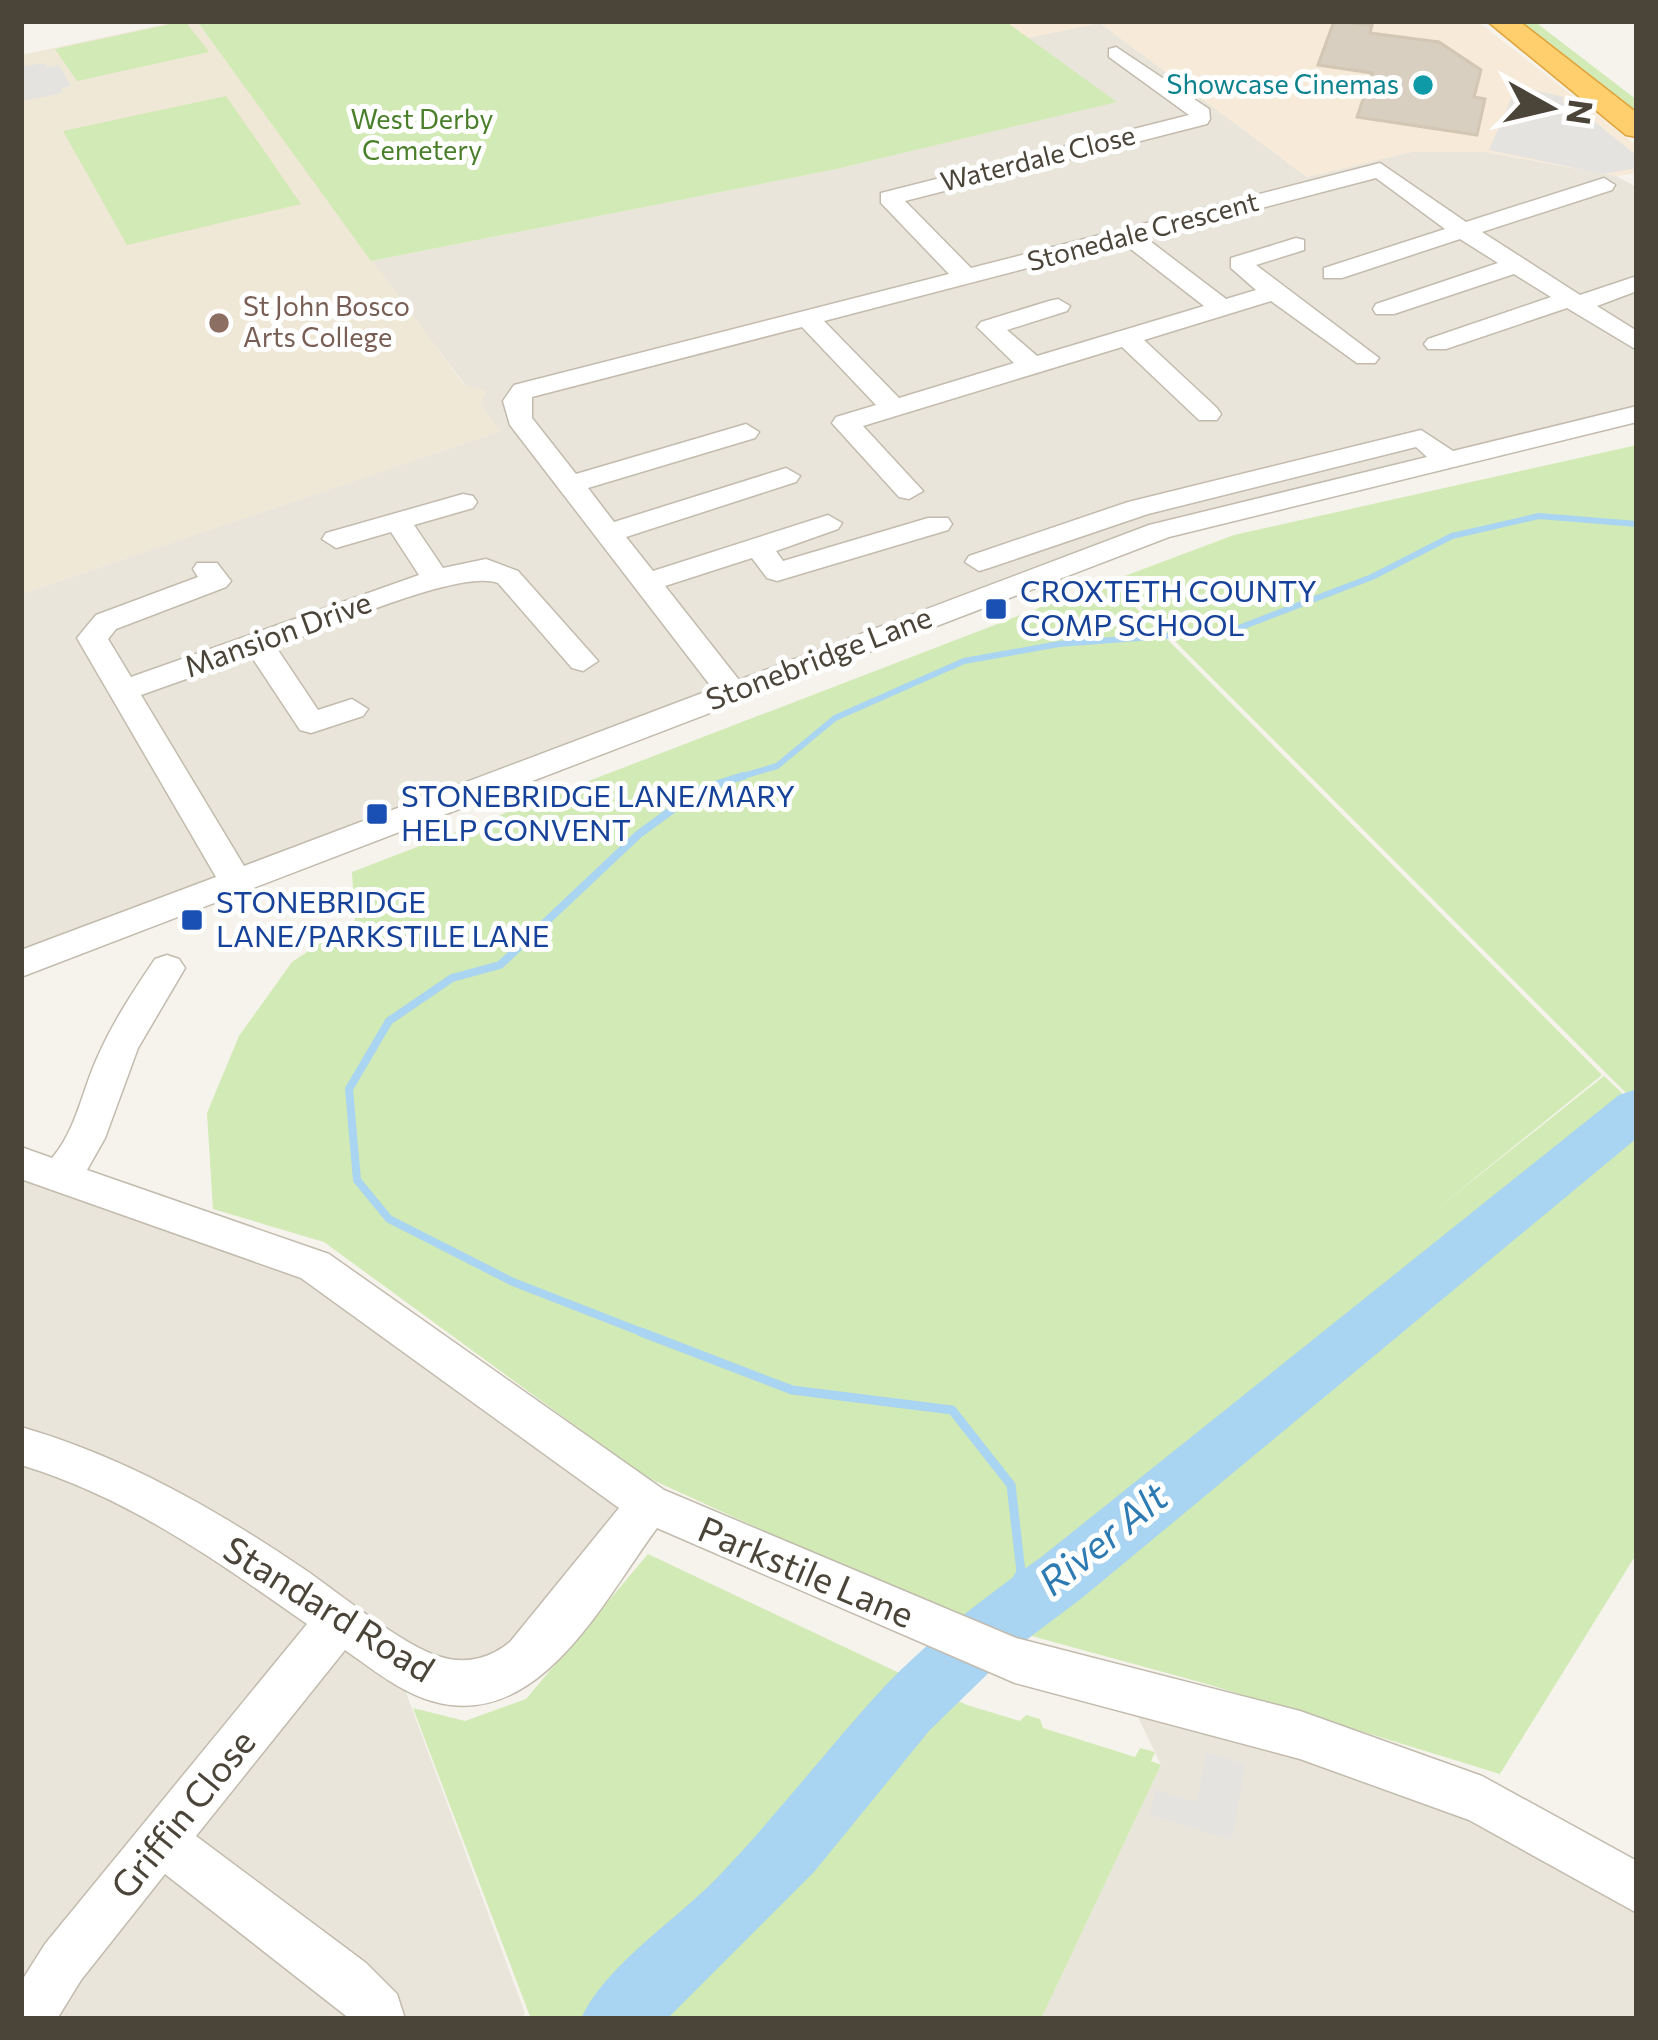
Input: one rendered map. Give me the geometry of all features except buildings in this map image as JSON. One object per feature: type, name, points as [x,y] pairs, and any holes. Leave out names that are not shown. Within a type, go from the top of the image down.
[{"type":"highway","points":[[1501,21],[1637,128]]},
{"type":"highway","points":[[1543,21],[1637,92]]},
{"type":"street","name":"Waterdale Close","points":[[968,278],[889,198],[1199,119],[1202,114],[1112,58]]},
{"type":"street","name":"Stonedale Crescent","points":[[731,692],[519,419],[516,401],[523,391],[1380,170],[1462,230],[1637,342]]},
{"type":"street","points":[[1334,273],[1604,185]]},
{"type":"street","points":[[1518,192],[1540,206]]},
{"type":"street","points":[[1130,237],[1222,308]]},
{"type":"street","points":[[1296,245],[1239,263],[1366,358]]},
{"type":"street","points":[[1385,309],[1517,265]]},
{"type":"street","points":[[1437,344],[1637,283]]},
{"type":"street","points":[[910,491],[844,423],[1274,292]]},
{"type":"street","points":[[1032,366],[990,327],[1058,306]]},
{"type":"street","points":[[807,318],[893,407]]},
{"type":"street","points":[[1126,337],[1208,414]]},
{"type":"street","name":"Stonebridge Lane","points":[[21,964],[1159,531],[1637,414]]},
{"type":"street","points":[[570,485],[746,433]]},
{"type":"street","points":[[979,562],[1138,508],[1421,437],[1447,460]]},
{"type":"street","points":[[605,534],[786,476]]},
{"type":"street","points":[[336,539],[464,503]]},
{"type":"street","points":[[1138,508],[1159,531]]},
{"type":"street","points":[[398,522],[436,579]]},
{"type":"street","points":[[644,583],[828,523]]},
{"type":"street","points":[[758,547],[777,572],[938,524]]},
{"type":"street","points":[[207,568],[216,581],[106,622],[92,638],[235,880]]},
{"type":"street","name":"Mansion Drive","points":[[120,692],[436,579],[486,568],[508,577],[583,661]]},
{"type":"street","points":[[258,643],[311,723],[352,709]]},
{"type":"street","points":[[39,1170],[75,1162],[96,1121],[112,1063],[167,968]]},
{"type":"street","name":"Parkstile Lane","points":[[39,1170],[315,1266],[649,1504],[1015,1660],[1300,1735],[1482,1800],[1637,1888]]},
{"type":"street","name":"Standard Road","points":[[21,1446],[82,1465],[144,1494],[430,1678],[461,1683],[497,1677],[524,1660],[649,1504]]},
{"type":"street","name":"Griffin Close","points":[[34,2009],[63,1962],[338,1622]]},
{"type":"street","points":[[162,1841],[348,1981],[379,2012],[379,2019]]},
{"type":"shaded area","name":"St John Bosco Arts College","points":[[197,21],[464,385],[487,390],[480,404],[501,431],[21,594],[21,55]]},
{"type":"shaded area","points":[[1005,21],[1477,21],[1637,146],[1637,173],[1616,176],[1486,152],[1411,152],[1307,177],[1100,23],[1026,38]]},
{"type":"shaded area","points":[[1100,23],[1307,177],[1411,152],[1486,152],[1616,176],[1637,187],[1637,414],[1189,522],[21,964],[21,594],[500,431],[371,261],[832,170],[1115,102],[1026,38]]},
{"type":"shaded area","points":[[59,65],[71,86],[61,88],[63,93],[21,101],[21,67]]},
{"type":"shaded area","points":[[1515,90],[1564,97],[1562,102],[1573,104],[1637,156],[1637,168],[1603,174],[1489,150]]},
{"type":"shaded area","points":[[21,1163],[315,1266],[649,1504],[506,1687],[401,1679],[525,2013],[521,2019],[21,2019]]},
{"type":"shaded area","points":[[1126,1692],[1300,1735],[1637,1888],[1637,2019],[1041,2019],[1161,1765]]},
{"type":"shaded area","points":[[1206,1752],[1245,1764],[1232,1840],[1150,1815],[1155,1790],[1197,1802]]},
{"type":"green space","points":[[185,21],[209,52],[77,81],[55,49]]},
{"type":"green space","name":"West Derby Cemetery","points":[[197,21],[1005,21],[1117,102],[832,170],[371,261]]},
{"type":"green space","points":[[1515,21],[1534,21],[1637,100],[1637,116]]},
{"type":"green space","points":[[226,96],[301,204],[127,245],[63,131]]},
{"type":"green space","points":[[1637,445],[1637,1104],[1114,580],[1234,535]]},
{"type":"green space","points":[[1109,581],[1602,1075],[1433,1212],[1604,1076],[1637,1107],[1637,1553],[1500,1774],[1207,1684],[937,1610],[644,1476],[324,1242],[213,1209],[207,1113],[239,1036],[292,962],[355,920],[352,872]]},
{"type":"green space","points":[[648,1554],[967,1705],[1020,1721],[1026,1715],[1040,1719],[1043,1728],[1135,1757],[1140,1748],[1155,1752],[1151,1761],[1161,1765],[1041,2019],[531,2019],[413,1708],[465,1721],[526,1699]]},
{"type":"waterway","points":[[741,777],[777,766],[835,718],[964,661],[1059,644],[1231,631],[1372,577],[1452,536],[1539,516],[1637,524]]},
{"type":"waterway","points":[[649,1335],[513,1282],[389,1219],[357,1180],[349,1089],[389,1021],[452,978],[500,965],[639,834],[699,790],[741,777]]},
{"type":"waterway","points":[[733,779],[741,777]]},
{"type":"waterway","name":"River Alt","points":[[616,2019],[705,1938],[791,1849],[907,1709],[987,1632],[1061,1578],[1637,1109]]},
{"type":"waterway","points":[[641,1332],[792,1390],[952,1410],[1011,1485],[1021,1572],[987,1632]]},
{"type":"place","name":"Showcase Cinemas","points":[[1423,85]]},
{"type":"place","name":"St John Bosco Arts College","points":[[219,323]]},
{"type":"place","name":"CROXTETH COUNTY COMP SCHOOL","points":[[996,609]]},
{"type":"place","name":"STONEBRIDGE LANE/MARY HELP CONVENT","points":[[377,814]]},
{"type":"place","name":"STONEBRIDGE LANE/PARKSTILE LANE","points":[[192,920]]}]
